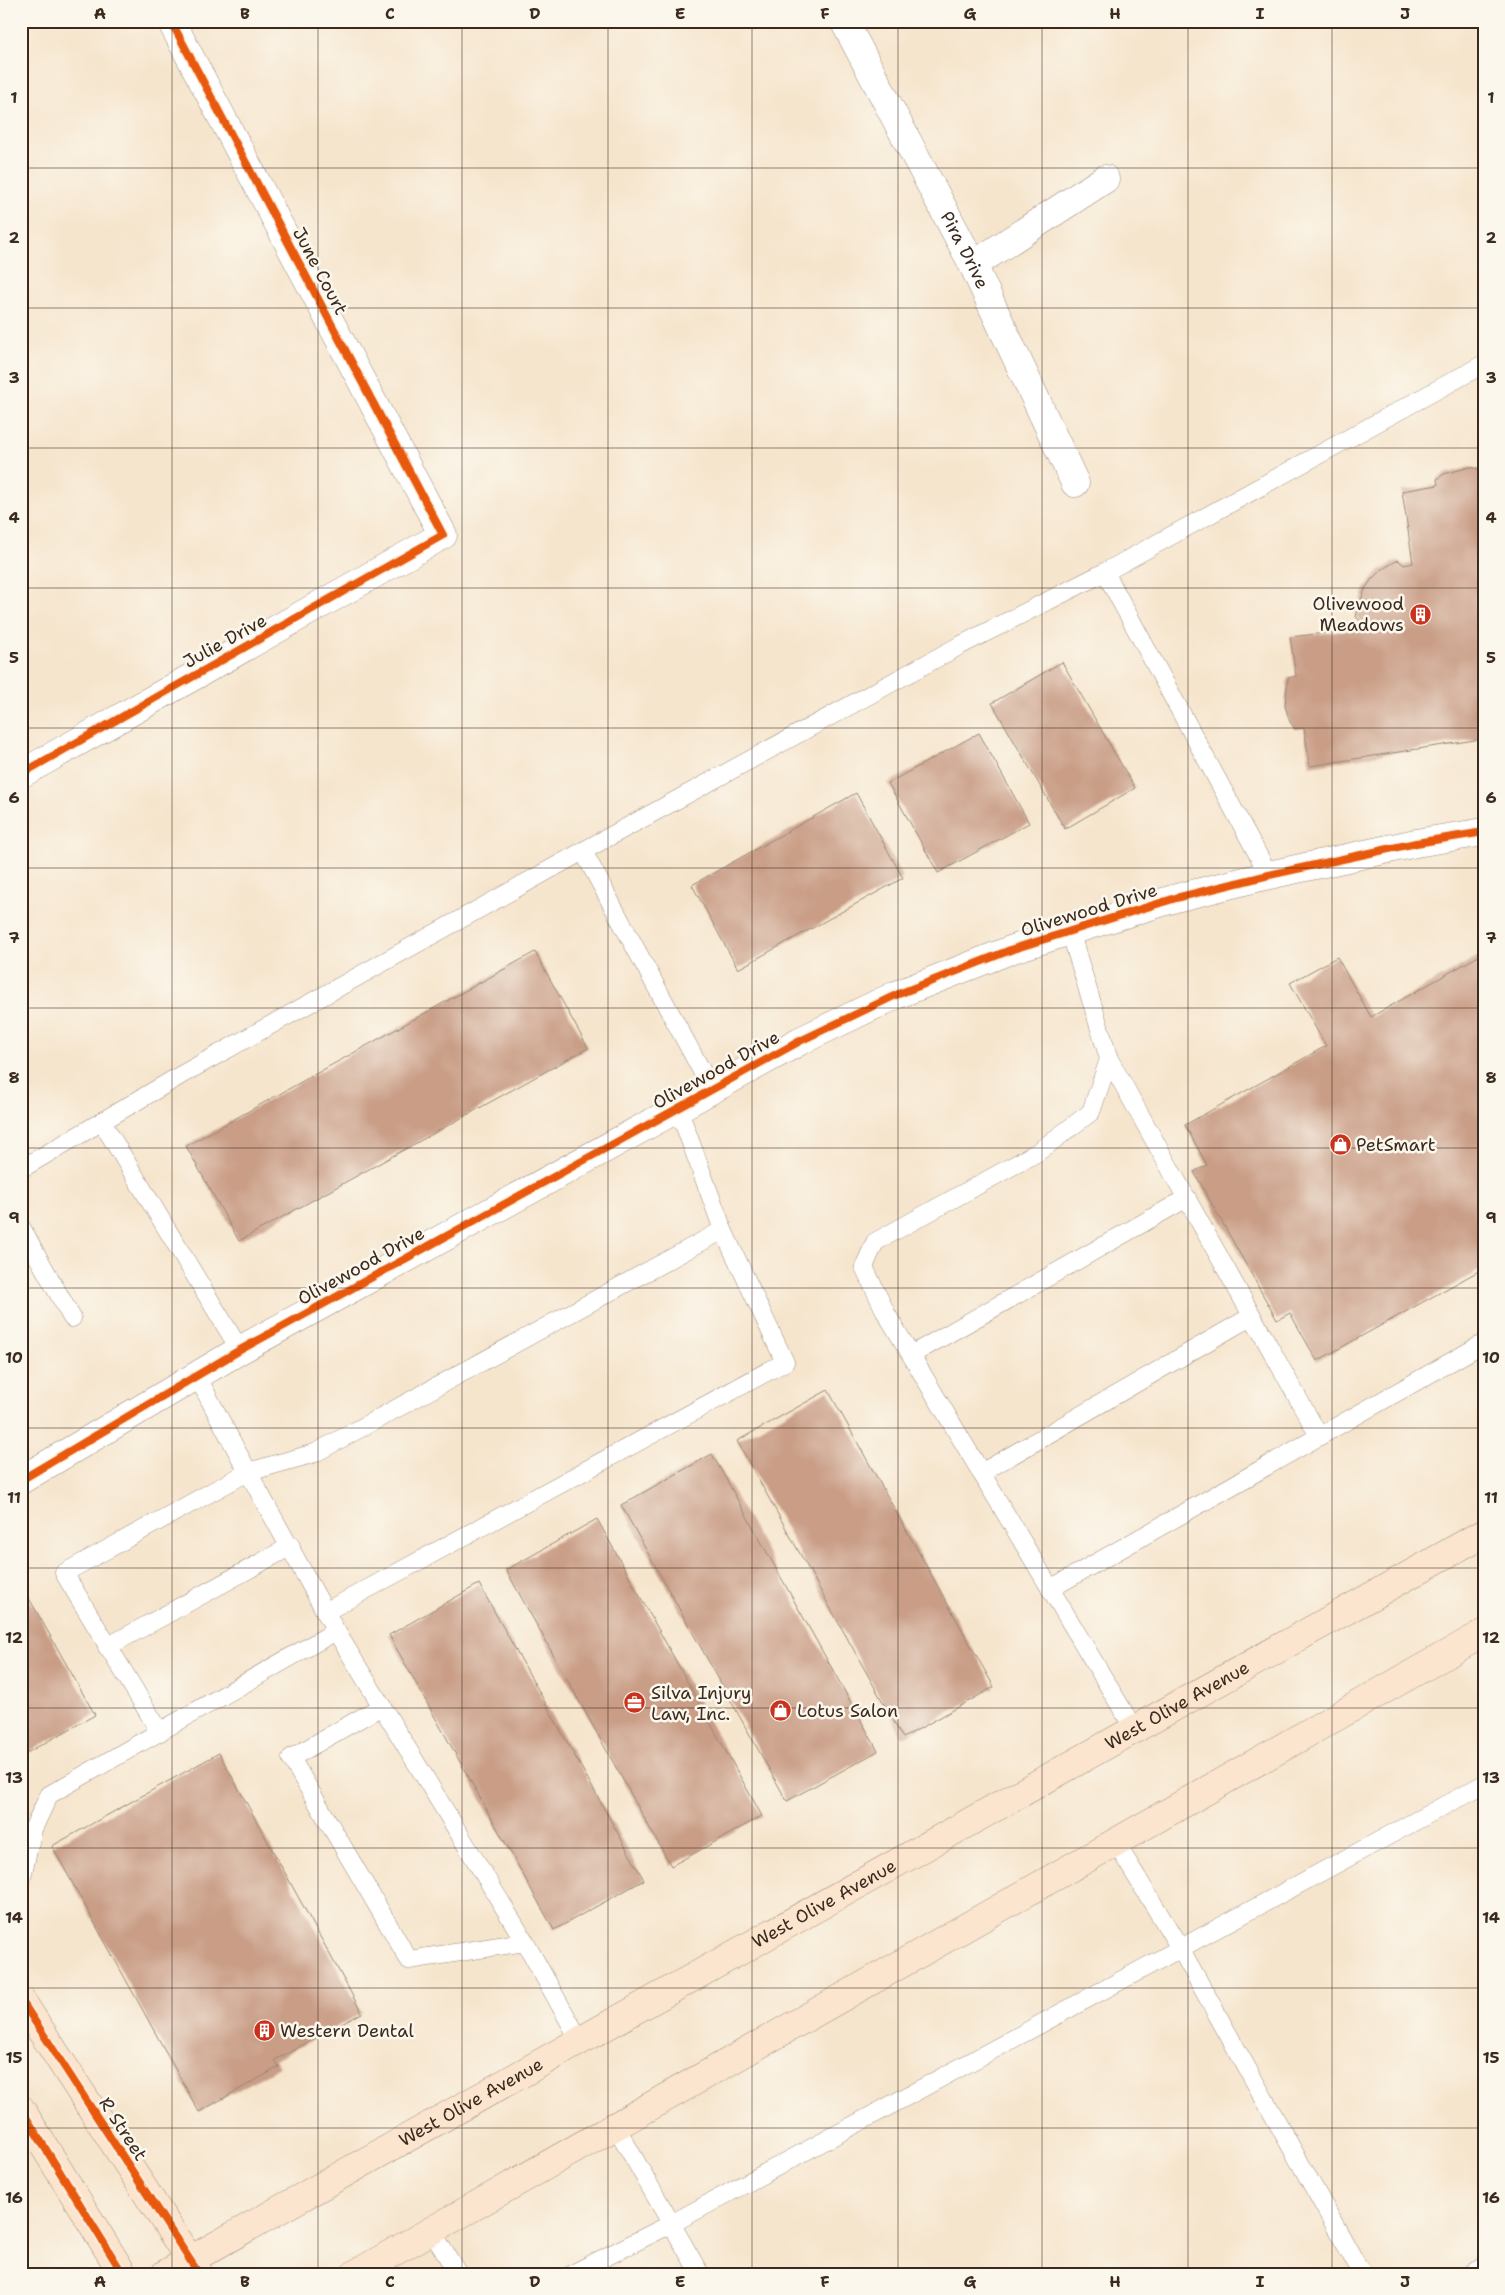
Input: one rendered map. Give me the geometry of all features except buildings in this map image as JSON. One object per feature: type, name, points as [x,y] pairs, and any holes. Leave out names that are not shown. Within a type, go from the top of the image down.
[{"type":"main road","name":"West Olive Avenue","points":[[166,2274],[194,2267],[580,2041],[1484,1532]]},
{"type":"main road","points":[[355,2274],[1484,1634]]},
{"type":"main road","name":"R Street","points":[[21,2000],[194,2267]]},
{"type":"main road","points":[[21,2108],[123,2274]]},
{"type":"street","name":"June Court","points":[[171,21],[443,535]]},
{"type":"street","name":"Pira Drive","points":[[844,21],[973,265],[1075,483]]},
{"type":"street","points":[[973,265],[1105,179]]},
{"type":"street","name":"Julie Drive","points":[[21,774],[443,535]]},
{"type":"street","name":"Olivewood Drive","points":[[21,1480],[240,1350],[800,1041],[896,995],[1014,949],[1176,898],[1416,843],[1484,832]]},
{"type":"lane","points":[[21,1169],[181,1075],[583,851],[959,646],[1105,572],[1484,364]]},
{"type":"lane","points":[[1105,572],[1270,875]]},
{"type":"lane","points":[[583,851],[712,1090]]},
{"type":"lane","points":[[1070,931],[1109,1059],[1319,1436]]},
{"type":"lane","points":[[1109,1059],[1091,1112],[1038,1152],[875,1242],[864,1267],[886,1313],[1134,1729]]},
{"type":"lane","points":[[325,1612],[785,1362],[723,1230],[678,1108]]},
{"type":"lane","points":[[102,1122],[240,1350]]},
{"type":"lane","points":[[912,1355],[1187,1198]]},
{"type":"lane","points":[[21,1227],[72,1318]]},
{"type":"lane","points":[[160,1732],[64,1573],[248,1472],[315,1453],[723,1230]]},
{"type":"lane","points":[[981,1473],[1252,1316]]},
{"type":"lane","points":[[1050,1589],[1484,1343]]},
{"type":"lane","points":[[197,1376],[248,1472],[291,1546],[325,1612],[526,1942],[580,2041]]},
{"type":"lane","points":[[107,1647],[291,1546]]},
{"type":"lane","points":[[21,1881],[33,1829],[49,1795],[336,1631]]},
{"type":"lane","points":[[382,1706],[291,1758],[409,1960],[526,1942]]},
{"type":"lane","points":[[572,2274],[602,2267],[671,2224],[1484,1784]]},
{"type":"lane","points":[[1116,1843],[1180,1948],[1362,2274]]},
{"type":"lane","points":[[615,2126],[700,2274]]},
{"type":"lane","points":[[431,2230],[458,2274]]},
{"type":"lane","points":[[1469,2274],[1484,2266]]},
{"type":"cycle path","points":[[21,774],[443,535],[171,21]]},
{"type":"cycle path","points":[[21,1480],[240,1350],[800,1041],[896,995],[1013,949],[1176,898],[1269,875],[1416,843],[1484,832]]},
{"type":"cycle path","points":[[21,2000],[199,2274]]},
{"type":"cycle path","points":[[21,2109],[123,2274]]},
{"type":"place","name":"Olivewood Meadows","points":[[1420,614]]},
{"type":"place","name":"PetSmart","points":[[1340,1145]]},
{"type":"place","name":"Silva Injury Law, Inc.","points":[[635,1703]]},
{"type":"place","name":"Lotus Salon","points":[[781,1711]]},
{"type":"place","name":"Western Dental","points":[[264,2031]]}]
